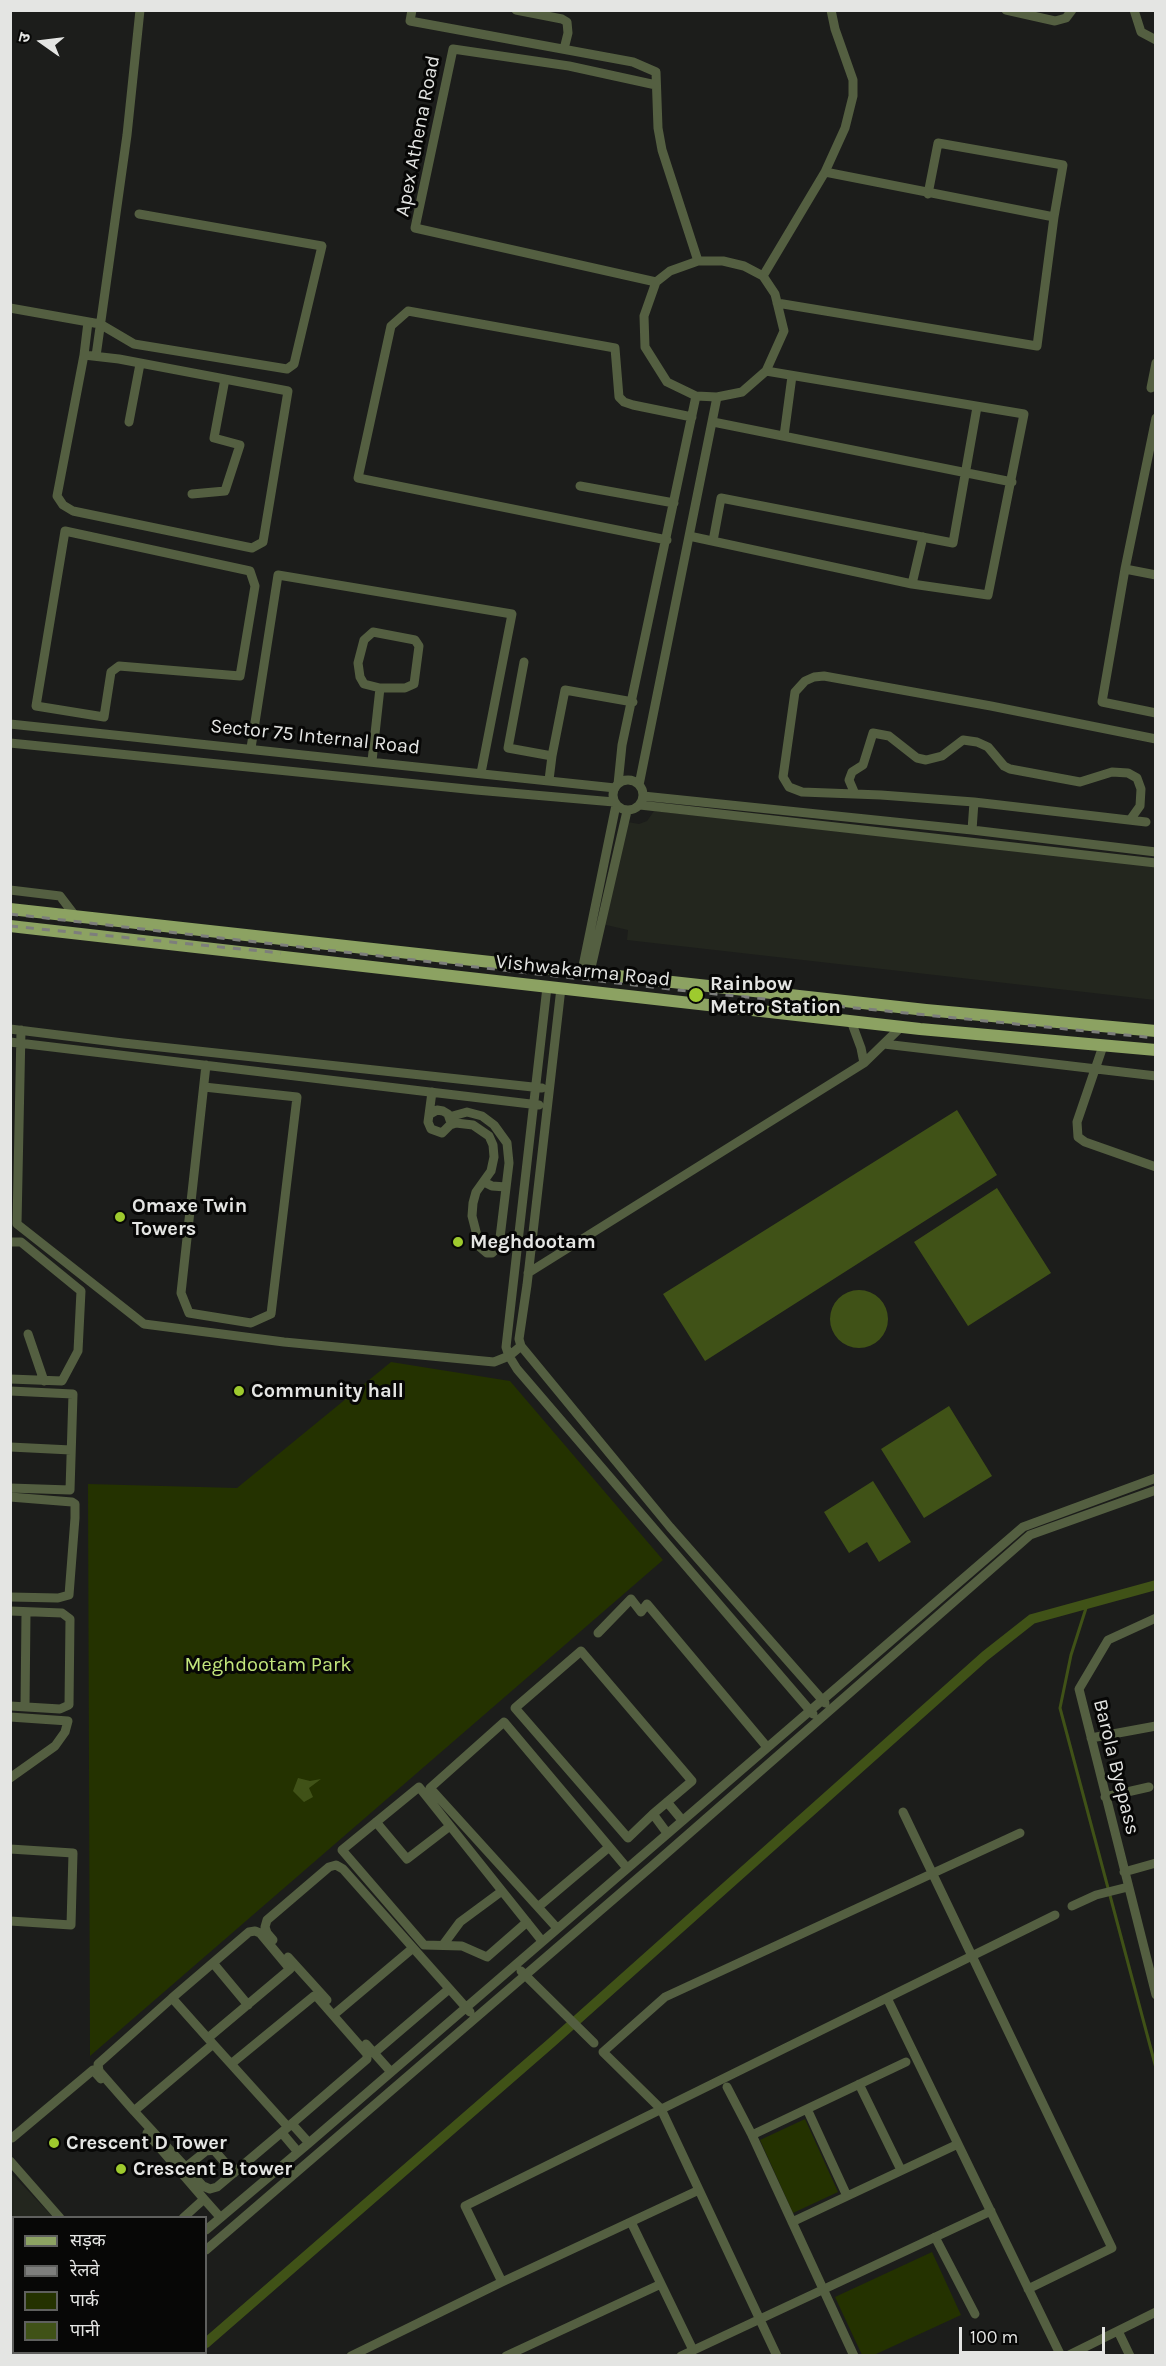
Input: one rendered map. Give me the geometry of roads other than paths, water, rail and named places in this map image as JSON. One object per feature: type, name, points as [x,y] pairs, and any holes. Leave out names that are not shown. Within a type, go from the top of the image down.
[{"type":"main road","name":"Vishwakarma Road","points":[[10,909],[926,1010],[1155,1031]]},
{"type":"main road","name":"Vishwakarma Road","points":[[10,926],[901,1027],[1155,1050]]},
{"type":"main road","points":[[256,936],[261,944],[258,954]]},
{"type":"main road","points":[[293,958],[290,947],[294,940]]},
{"type":"street","points":[[96,357],[127,135],[141,10]]},
{"type":"street","points":[[412,10],[410,21],[633,62],[656,72],[658,128],[662,150],[698,261]]},
{"type":"street","points":[[516,10],[567,22],[568,33],[564,49]]},
{"type":"street","points":[[762,276],[825,172],[845,128],[853,96],[853,80],[835,29],[831,10]]},
{"type":"street","points":[[1006,10],[1055,21],[1066,18],[1072,10]]},
{"type":"street","points":[[1134,10],[1141,32],[1155,40]]},
{"type":"street","name":"Apex Athena Road","points":[[656,85],[569,66],[453,49],[415,228],[656,282]]},
{"type":"street","points":[[777,303],[1037,346],[1063,165],[938,143],[928,194]]},
{"type":"street","points":[[825,172],[1054,217]]},
{"type":"street","points":[[10,308],[100,324],[134,344],[287,369],[294,364],[322,246],[139,214]]},
{"type":"street","points":[[698,261],[723,261],[744,266],[762,276],[775,294],[784,331],[766,371],[742,392],[717,397],[696,396],[667,382],[645,347],[644,316],[656,282],[670,272],[698,261]]},
{"type":"street","points":[[667,540],[358,478],[391,326],[408,311],[615,348],[619,397],[624,402],[692,417]]},
{"type":"street","points":[[84,355],[288,391],[263,542],[252,548],[73,511],[63,505],[57,496],[84,355],[88,321]]},
{"type":"street","points":[[1151,388],[1155,363]]},
{"type":"street","points":[[129,422],[140,364]]},
{"type":"street","points":[[689,536],[912,584],[988,595],[1024,414],[766,371]]},
{"type":"street","points":[[784,436],[792,376]]},
{"type":"street","points":[[192,494],[225,491],[240,446],[214,438],[225,380]]},
{"type":"street","points":[[586,972],[615,804],[622,745],[633,702],[696,396]]},
{"type":"street","points":[[615,804],[627,811],[634,809],[641,801],[639,785],[717,397]]},
{"type":"street","points":[[713,542],[721,498],[953,543],[978,407]]},
{"type":"street","points":[[1155,418],[1102,702],[1155,713]]},
{"type":"street","points":[[713,422],[1012,482]]},
{"type":"street","points":[[580,486],[674,503]]},
{"type":"street","points":[[103,733],[111,672],[119,666],[240,676],[255,586],[250,571],[65,531],[36,706],[104,717]]},
{"type":"street","points":[[912,584],[923,537]]},
{"type":"street","points":[[1125,569],[1155,575]]},
{"type":"street","points":[[250,748],[278,575],[512,614],[481,773]]},
{"type":"street","points":[[654,602],[675,606]]},
{"type":"street","points":[[373,632],[415,640],[419,646],[414,684],[405,688],[380,688],[364,684],[360,677],[358,663],[364,640],[373,632]]},
{"type":"street","points":[[524,662],[508,748],[552,756]]},
{"type":"street","points":[[1146,822],[974,802],[802,792],[789,788],[783,777],[795,692],[805,681],[814,677],[824,676],[991,706],[1155,739]]},
{"type":"street","points":[[372,761],[380,688]]},
{"type":"street","points":[[549,780],[566,690],[633,702]]},
{"type":"street","name":"Sector 75 Internal Road","points":[[10,724],[616,786]]},
{"type":"street","points":[[855,794],[849,780],[852,772],[863,765],[873,733],[889,736],[917,758],[926,760],[942,756],[963,741],[976,742],[988,747],[1004,766],[1010,769],[1080,782],[1112,772],[1128,773],[1137,778],[1141,789],[1140,806],[1131,820]]},
{"type":"street","name":"Sector 75 Internal Road","points":[[10,743],[615,804]]},
{"type":"street","points":[[616,786],[631,780],[639,785]]},
{"type":"street","points":[[641,801],[972,830],[1155,852]]},
{"type":"street","points":[[641,801],[1155,862]]},
{"type":"street","points":[[972,830],[974,802]]},
{"type":"street","points":[[586,972],[627,811]]},
{"type":"street","points":[[10,890],[60,896],[76,916]]},
{"type":"street","points":[[547,987],[506,1347],[509,1356],[517,1370],[819,1720]]},
{"type":"street","points":[[561,988],[519,1340],[521,1346],[670,1527],[830,1710]]},
{"type":"street","points":[[850,1021],[861,1048],[864,1064]]},
{"type":"street","points":[[528,1273],[864,1064],[901,1027]]},
{"type":"street","points":[[10,1029],[549,1089]]},
{"type":"street","points":[[21,1030],[14,1225],[144,1324],[284,1342],[494,1362],[509,1356],[521,1346]]},
{"type":"street","points":[[951,1052],[953,1032]]},
{"type":"street","points":[[10,1042],[548,1106]]},
{"type":"street","points":[[884,1044],[1155,1076]]},
{"type":"street","points":[[1103,1046],[1077,1122],[1078,1137],[1085,1142],[1155,1167]]},
{"type":"street","points":[[316,1078],[318,1064]]},
{"type":"street","points":[[204,1087],[297,1097],[272,1314],[251,1323],[189,1313],[181,1293],[206,1065]]},
{"type":"street","points":[[432,1092],[429,1126],[434,1131],[445,1131],[449,1118],[450,1094]]},
{"type":"street","points":[[430,1114],[440,1110],[449,1118],[456,1123],[473,1125],[489,1136],[493,1145],[494,1157],[491,1171],[476,1192],[472,1216],[480,1247],[487,1253],[492,1253],[499,1246],[506,1187],[507,1143],[500,1131],[489,1121],[474,1113],[460,1113],[449,1118]]},
{"type":"street","points":[[484,1182],[492,1186],[506,1187]]},
{"type":"street","points":[[10,1242],[21,1242],[81,1291],[78,1351],[62,1382],[10,1380]]},
{"type":"street","points":[[28,1334],[44,1381]]},
{"type":"street","points":[[10,1392],[73,1394],[70,1490],[10,1488]]},
{"type":"street","points":[[10,1447],[71,1450]]},
{"type":"street","points":[[207,2229],[1023,1527],[1155,1478]]},
{"type":"street","points":[[207,2249],[1030,1535],[1155,1490]]},
{"type":"street","points":[[10,1497],[75,1504],[69,1595],[58,1598],[10,1597]]},
{"type":"street","points":[[598,1634],[631,1599],[641,1612],[647,1604],[767,1747]]},
{"type":"street","points":[[10,1611],[62,1613],[70,1619],[69,1705],[60,1709],[10,1706]]},
{"type":"street","points":[[25,1707],[26,1612]]},
{"type":"street","name":"Barola Byepass","points":[[1155,1618],[1108,1640],[1079,1689],[1124,1872],[1124,1889],[1155,1995]]},
{"type":"street","points":[[581,1651],[692,1781],[653,1814],[628,1838],[515,1708],[581,1651]]},
{"type":"street","points":[[10,1717],[68,1721],[65,1732],[55,1746],[10,1778]]},
{"type":"street","points":[[557,1928],[430,1788],[504,1722],[627,1868]]},
{"type":"street","points":[[1091,1738],[1155,1726]]},
{"type":"street","points":[[527,1922],[487,1957],[462,1946],[424,1945],[342,1850],[419,1786],[450,1826],[527,1922],[542,1941]]},
{"type":"street","points":[[1105,1797],[1149,1787]]},
{"type":"street","points":[[667,1802],[682,1820]]},
{"type":"street","points":[[903,1812],[1112,2248],[1028,2289]]},
{"type":"street","points":[[653,1814],[667,1833]]},
{"type":"street","points":[[376,1822],[407,1859],[450,1826]]},
{"type":"street","points":[[777,2355],[661,2109],[603,2052],[665,1997],[1020,1833]]},
{"type":"street","points":[[538,1907],[608,1848]]},
{"type":"street","points":[[10,1849],[74,1853],[71,1925],[10,1921]]},
{"type":"street","points":[[1124,1872],[1155,1863]]},
{"type":"street","points":[[391,2072],[267,1933],[265,1927],[267,1920],[329,1868],[336,1865],[343,1869],[475,2018]]},
{"type":"street","points":[[1072,1906],[1096,1894],[1124,1889]]},
{"type":"street","points":[[443,1945],[460,1922],[502,1891]]},
{"type":"street","points":[[502,2282],[465,2206],[1055,1915]]},
{"type":"street","points":[[134,2111],[290,1969],[260,1933],[249,1932],[102,2058],[98,2064],[99,2071],[134,2111],[203,2186],[210,2189],[217,2187],[368,2059],[367,2054],[314,1996],[231,2064]]},
{"type":"street","points":[[337,2012],[413,1948]]},
{"type":"street","points":[[213,1963],[248,2005]]},
{"type":"street","points":[[515,1965],[594,2043]]},
{"type":"street","points":[[374,2054],[449,1989]]},
{"type":"street","points":[[172,1998],[287,2128],[309,2143]]},
{"type":"street","points":[[887,1998],[1061,2355]]},
{"type":"street","points":[[752,2135],[906,2062]]},
{"type":"street","points":[[12,2138],[93,2070],[220,2217]]},
{"type":"street","points":[[859,2084],[901,2170]]},
{"type":"street","points":[[727,2087],[752,2135],[854,2355]]},
{"type":"street","points":[[807,2109],[847,2196]]},
{"type":"street","points":[[287,2128],[298,2152]]},
{"type":"street","points":[[792,2222],[958,2144]]},
{"type":"street","points":[[186,2167],[206,2151],[214,2150],[234,2173]]},
{"type":"street","points":[[10,2161],[59,2216]]},
{"type":"street","points":[[351,2355],[699,2190]]},
{"type":"street","points":[[184,2216],[204,2199]]},
{"type":"street","points":[[681,2355],[991,2211]]},
{"type":"street","points":[[631,2222],[693,2350]]},
{"type":"street","points":[[935,2237],[975,2314]]},
{"type":"street","points":[[506,2355],[661,2284]]},
{"type":"street","points":[[1067,2355],[1155,2312]]},
{"type":"street","points":[[1118,2331],[1130,2355]]},
{"type":"water","points":[[957,1110],[997,1175],[705,1361],[663,1294]]},
{"type":"water","points":[[997,1188],[1051,1273],[968,1326],[914,1242]]},
{"type":"water","points":[[853,1290],[865,1290],[880,1298],[888,1313],[888,1325],[880,1340],[865,1348],[853,1348],[838,1340],[830,1325],[830,1313],[838,1298]]},
{"type":"water","points":[[949,1406],[992,1476],[924,1518],[881,1449]]},
{"type":"water","points":[[873,1481],[911,1542],[879,1562],[867,1542],[849,1553],[824,1512]]},
{"type":"water","points":[[298,1778],[310,1781],[321,1779],[309,1788],[313,1797],[304,1802],[293,1791]]},
{"type":"waterway","points":[[207,2342],[551,2043],[985,1656],[1032,1619],[1156,1585]]},
{"type":"waterway","points":[[1087,1605],[1071,1655],[1060,1708],[1156,2068]]},
{"type":"railway","points":[[10,914],[696,992],[1156,1038]]},
{"type":"railway","points":[[10,926],[281,953]]},
{"type":"place","name":"Rainbow Metro Station","points":[[696,995]]},
{"type":"place","name":"Omaxe Twin Towers","points":[[120,1217]]},
{"type":"place","name":"Meghdootam","points":[[458,1242]]},
{"type":"place","name":"Community hall","points":[[239,1391]]},
{"type":"place","name":"Crescent D Tower","points":[[54,2143]]},
{"type":"place","name":"Crescent B tower","points":[[121,2169]]},
{"type":"park label","name":"Meghdootam Park","points":[[268,1665]]}]
